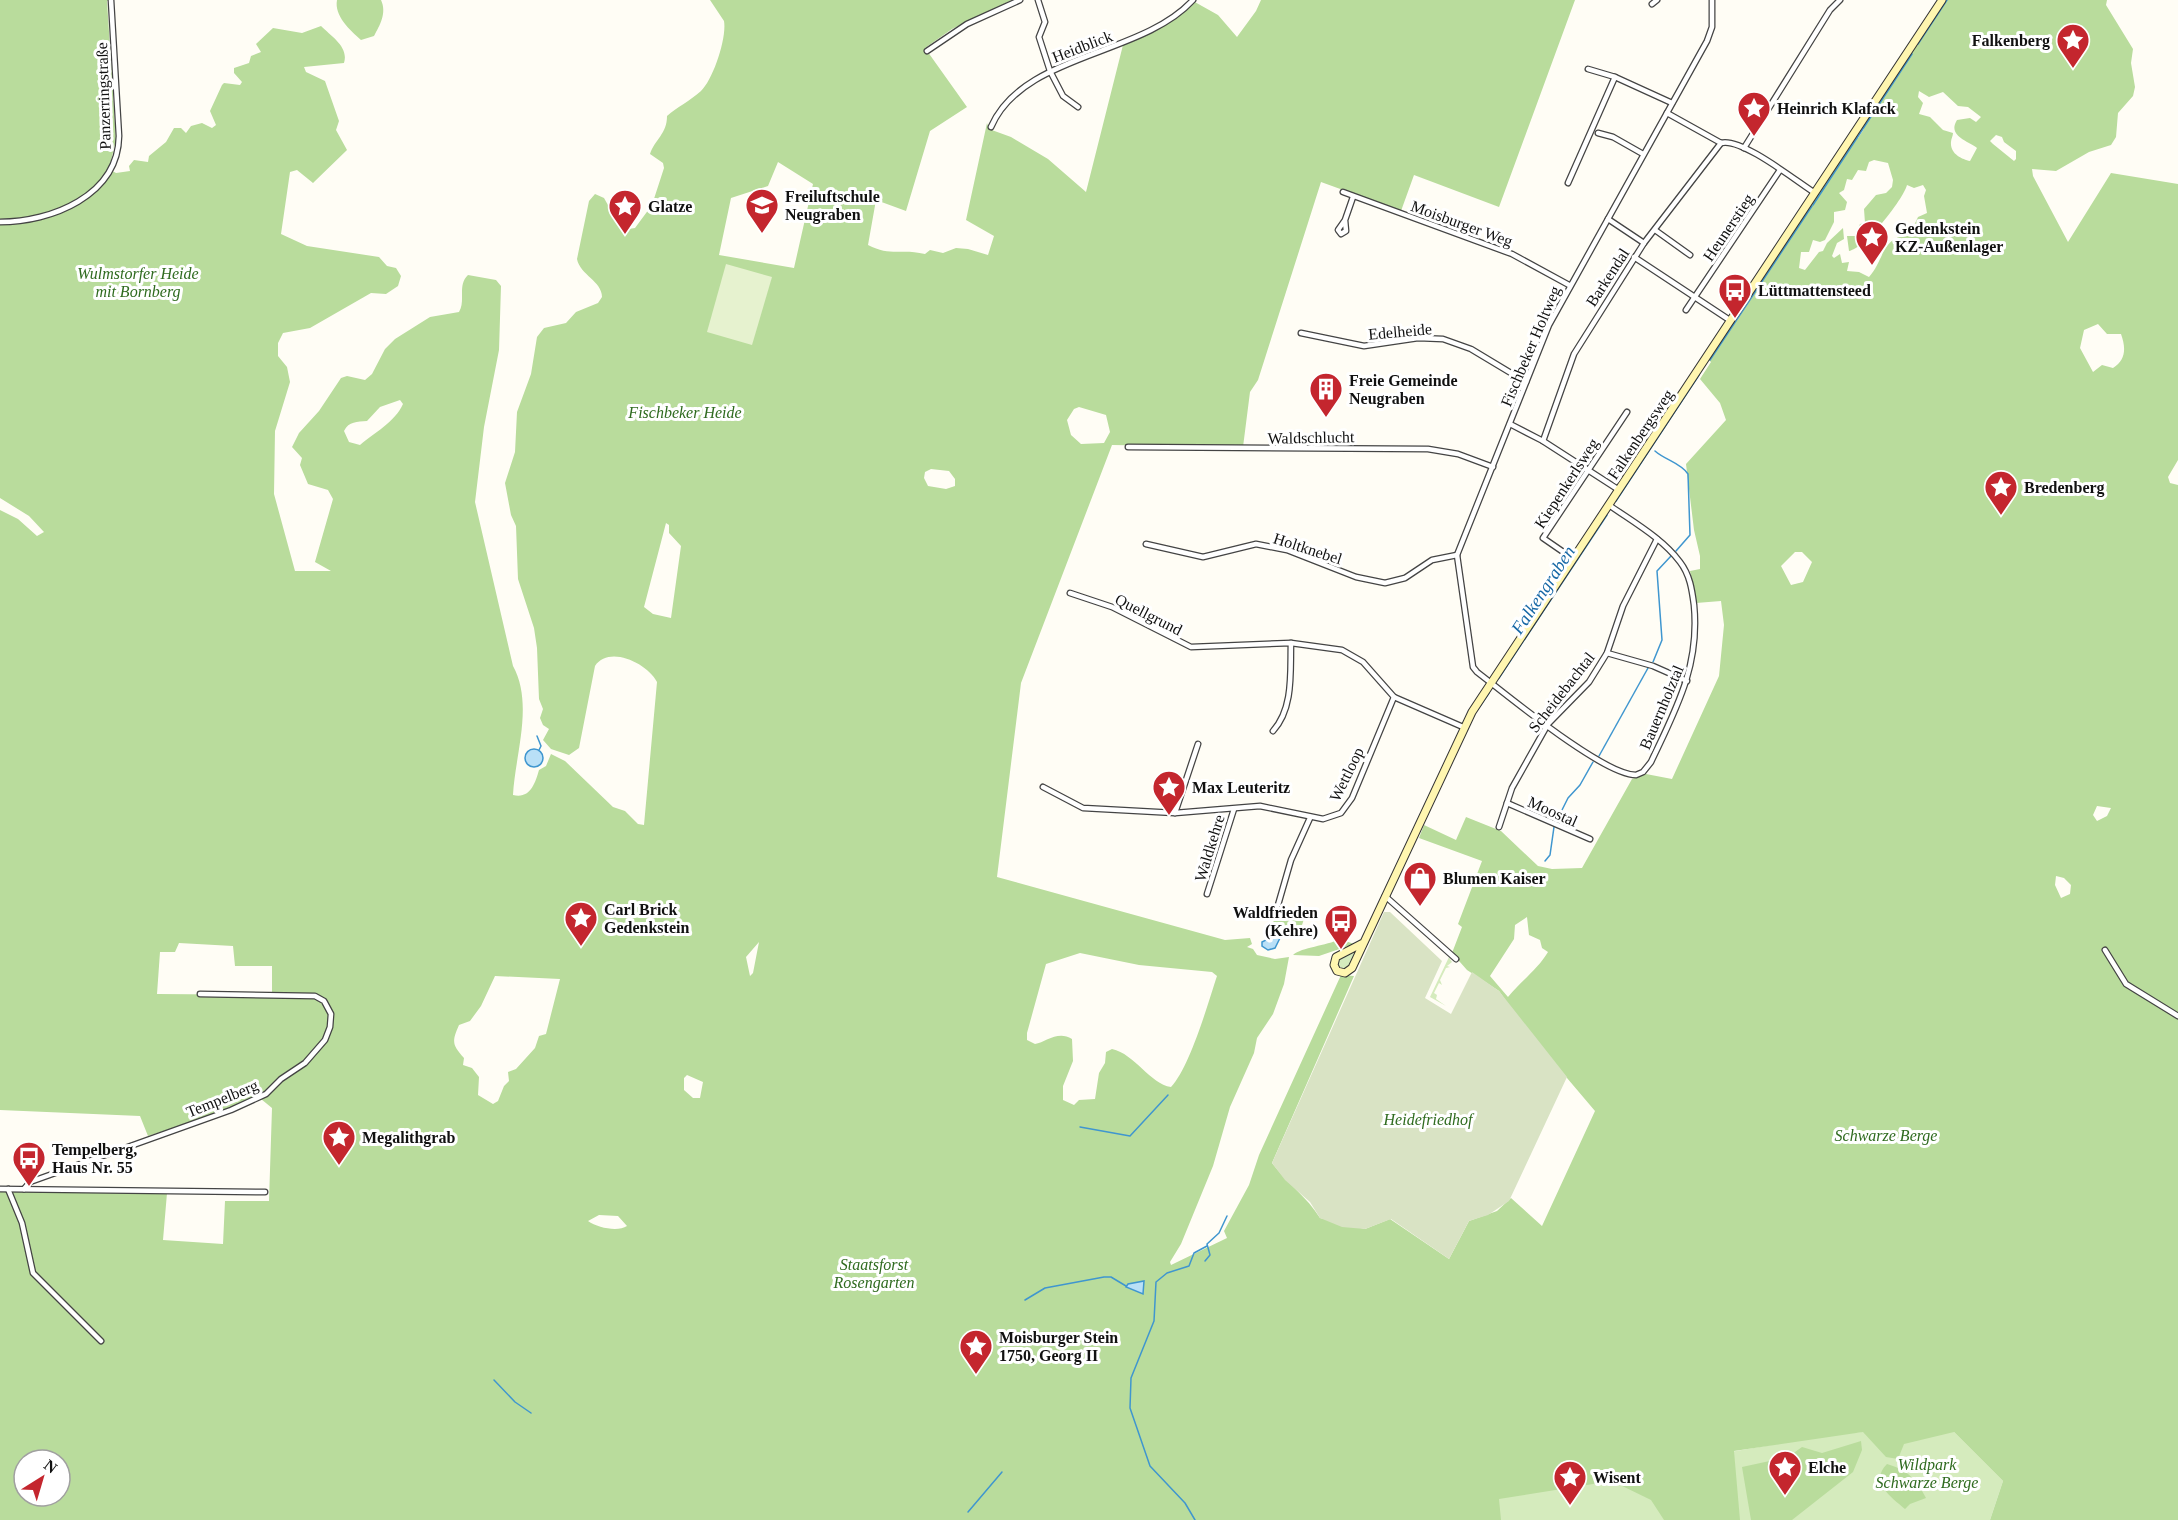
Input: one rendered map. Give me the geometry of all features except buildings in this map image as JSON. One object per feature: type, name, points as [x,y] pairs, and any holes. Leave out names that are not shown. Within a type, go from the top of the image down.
[{"type":"street","name":"Panzerringstraße","points":[[0,222],[34,219],[62,210],[98,187],[111,170],[117,153],[119,136],[111,0]]},
{"type":"street","points":[[927,51],[967,24],[1020,0]]},
{"type":"street","points":[[1038,0],[1045,22],[1039,37],[1050,70],[1063,96],[1078,107]]},
{"type":"street","name":"Heidblick","points":[[991,127],[1009,100],[1050,70],[1129,40],[1176,15],[1193,0]]},
{"type":"street","points":[[1652,4],[1657,0]]},
{"type":"street","name":"Fischbeker Holtweg","points":[[1457,555],[1549,325],[1569,285],[1707,41],[1712,27],[1712,0]]},
{"type":"street","points":[[1743,148],[1830,10],[1840,0]]},
{"type":"street","name":"Falkenbergsweg","points":[[1363,943],[1336,957],[1334,963],[1336,969],[1342,973],[1349,971],[1363,943],[1463,728],[1491,682],[1942,0]]},
{"type":"street","points":[[1588,69],[1614,77],[1672,103]]},
{"type":"street","points":[[1568,183],[1614,77]]},
{"type":"street","points":[[1667,113],[1721,143],[1727,141],[1743,148],[1815,193]]},
{"type":"street","points":[[1598,133],[1613,138],[1643,154]]},
{"type":"street","name":"Barkendal","points":[[1543,441],[1574,354],[1634,257],[1721,143]]},
{"type":"street","name":"Heunerstieg","points":[[1695,296],[1780,170]]},
{"type":"street","name":"Moisburger Weg","points":[[1343,192],[1512,254],[1569,285]]},
{"type":"street","points":[[1345,220],[1353,197]]},
{"type":"street","points":[[1608,219],[1644,243]]},
{"type":"street","points":[[1654,230],[1690,255]]},
{"type":"street","points":[[1634,257],[1731,321]]},
{"type":"street","points":[[1686,310],[1695,296]]},
{"type":"street","name":"Edelheide","points":[[1301,333],[1364,346],[1418,338],[1443,339],[1471,349],[1526,382]]},
{"type":"street","name":"Kiepenkerlsweg","points":[[1572,558],[1543,538],[1627,412]]},
{"type":"street","points":[[1510,424],[1543,441],[1619,490]]},
{"type":"street","name":"Waldschlucht","points":[[1128,447],[1428,449],[1458,454],[1493,467]]},
{"type":"street","name":"Bauernholztal","points":[[1491,682],[1598,760],[1630,775],[1639,774],[1651,762],[1688,681],[1695,637],[1690,581],[1680,561],[1657,539],[1609,505]]},
{"type":"street","name":"Scheidebachtal","points":[[1499,827],[1523,765],[1548,724],[1589,682],[1607,653],[1623,606],[1657,539]]},
{"type":"street","name":"Holtknebel","points":[[1146,544],[1203,557],[1256,544],[1287,550],[1356,577],[1385,583],[1405,578],[1432,560],[1457,555]]},
{"type":"street","points":[[1457,555],[1473,667],[1491,682]]},
{"type":"street","name":"Quellgrund","points":[[1070,593],[1112,607],[1191,648],[1291,643],[1342,650],[1363,662],[1394,697],[1463,728]]},
{"type":"street","points":[[1274,730],[1281,723],[1286,708],[1291,643]]},
{"type":"street","points":[[1607,653],[1653,666],[1688,681]]},
{"type":"street","name":"Wettloop","points":[[1043,787],[1083,808],[1175,813],[1260,807],[1310,818],[1333,817],[1347,806],[1394,697]]},
{"type":"street","points":[[1175,813],[1198,744]]},
{"type":"street","name":"Moostal","points":[[1507,803],[1590,840]]},
{"type":"street","name":"Waldkehre","points":[[1207,894],[1234,809]]},
{"type":"street","points":[[1278,905],[1291,860],[1310,818]]},
{"type":"street","points":[[1385,896],[1456,959]]},
{"type":"street","points":[[2105,950],[2118,975],[2128,986],[2178,1016]]},
{"type":"street","name":"Tempelberg","points":[[24,1189],[28,1183],[262,1097],[311,1057],[329,1031],[329,1010],[322,999],[315,996],[200,994]]},
{"type":"street","name":"Tempelberg","points":[[0,1189],[265,1191]]},
{"type":"street","points":[[8,1189],[22,1223],[33,1273],[101,1341]]},
{"type":"green space","name":"Staatsforst Rosengarten","points":[[0,0],[110,0],[107,1],[116,140],[109,169],[116,173],[130,171],[129,166],[134,160],[148,162],[149,156],[166,142],[174,128],[181,128],[186,133],[191,126],[202,123],[212,128],[216,125],[210,111],[222,85],[224,83],[240,85],[242,82],[234,73],[234,68],[249,63],[251,56],[261,52],[256,44],[273,28],[302,33],[321,26],[342,47],[344,63],[304,67],[306,72],[325,81],[339,121],[336,130],[347,150],[313,183],[297,170],[290,172],[281,234],[307,246],[379,257],[387,266],[396,268],[401,276],[398,286],[386,294],[371,293],[310,328],[283,333],[278,343],[278,356],[287,367],[290,382],[275,431],[274,494],[295,571],[331,571],[315,562],[333,499],[328,490],[308,484],[300,465],[302,458],[292,447],[299,433],[319,411],[341,378],[347,376],[365,380],[372,374],[385,349],[395,339],[430,317],[459,312],[463,283],[468,275],[496,280],[501,286],[499,350],[484,427],[475,502],[522,697],[522,730],[513,795],[528,793],[539,770],[546,766],[551,754],[565,761],[613,807],[625,811],[638,824],[644,825],[657,682],[645,669],[628,659],[609,657],[601,660],[595,666],[579,748],[569,755],[551,749],[543,740],[549,729],[543,725],[540,718],[543,709],[539,699],[537,648],[534,628],[518,579],[516,526],[511,515],[505,483],[515,452],[517,412],[531,374],[537,337],[544,328],[566,323],[576,312],[598,303],[602,297],[599,287],[582,269],[577,259],[589,201],[595,194],[604,198],[622,230],[635,228],[652,205],[664,168],[663,163],[650,154],[652,149],[663,132],[667,116],[706,86],[721,48],[724,21],[710,0],[1012,0],[952,29],[925,48],[967,107],[930,131],[906,211],[876,200],[868,245],[890,252],[925,254],[930,250],[943,253],[956,248],[988,255],[994,236],[966,220],[987,123],[989,129],[1011,137],[1048,159],[1086,192],[1123,45],[1177,16],[1193,1],[1218,15],[1237,37],[1261,0],[1575,0],[1499,207],[1414,175],[1401,211],[1321,182],[1258,380],[1250,392],[1243,447],[1112,445],[1021,683],[997,877],[1225,940],[1250,938],[1252,944],[1247,947],[1253,949],[1257,955],[1275,959],[1289,957],[1284,984],[1273,1014],[1257,1038],[1254,1053],[1230,1107],[1213,1166],[1181,1244],[1170,1262],[1171,1265],[1227,1238],[1224,1231],[1249,1185],[1259,1155],[1341,975],[1354,976],[1272,1163],[1320,1218],[1365,1229],[1390,1219],[1449,1259],[1469,1221],[1497,1211],[1511,1198],[1542,1226],[1595,1111],[1528,1032],[1499,991],[1467,970],[1452,953],[1462,927],[1458,924],[1482,861],[1419,838],[1424,825],[1456,840],[1466,817],[1501,831],[1538,866],[1552,869],[1582,868],[1632,779],[1646,774],[1672,779],[1719,676],[1724,625],[1721,601],[1696,603],[1690,571],[1700,569],[1700,556],[1694,530],[1686,464],[1726,420],[1720,403],[1700,379],[1711,362],[1708,359],[1854,136],[1858,138],[1864,129],[1861,127],[1945,0],[2107,0],[2106,5],[2133,49],[2131,63],[2135,87],[2133,96],[2118,113],[2116,137],[2111,145],[2089,152],[2056,171],[2032,169],[2033,176],[2068,242],[2111,173],[2178,184],[2178,460],[2168,477],[2170,483],[2178,485],[2178,1520],[1990,1520],[2003,1481],[1954,1432],[1904,1444],[1898,1459],[1886,1457],[1863,1432],[1734,1451],[1740,1520],[1664,1520],[1651,1500],[1612,1481],[1499,1499],[1501,1520],[0,1520],[0,1189],[167,1193],[163,1240],[223,1244],[225,1201],[269,1201],[272,1108],[261,1099],[233,1111],[228,1110],[148,1136],[140,1116],[0,1110],[0,510],[18,519],[37,536],[44,532],[29,516],[0,498]],"holes":[[[1919,91],[1929,97],[1943,92],[1958,106],[1968,107],[1981,117],[1976,122],[1970,118],[1957,120],[1955,126],[1957,134],[1977,148],[1970,161],[1960,157],[1952,150],[1953,133],[1943,130],[1930,117],[1919,114],[1923,103],[1918,97]],[[1996,135],[2002,137],[2004,142],[2016,151],[2016,159],[2014,161],[1990,141]],[[1874,160],[1888,163],[1893,180],[1892,187],[1886,193],[1876,195],[1864,209],[1865,223],[1860,224],[1855,236],[1847,236],[1849,251],[1864,242],[1882,223],[1907,185],[1914,188],[1923,185],[1926,190],[1924,196],[1927,213],[1918,217],[1909,236],[1900,237],[1888,244],[1869,277],[1859,272],[1847,271],[1849,262],[1842,263],[1840,254],[1834,258],[1832,256],[1837,243],[1844,239],[1843,228],[1827,243],[1823,251],[1819,252],[1805,270],[1799,268],[1801,252],[1809,252],[1813,240],[1820,242],[1825,240],[1834,222],[1834,212],[1845,210],[1847,202],[1839,193],[1844,190],[1847,179],[1852,180],[1858,170],[1866,171],[1869,162]],[[778,162],[813,184],[794,268],[719,255],[731,198],[768,186]],[[2098,324],[2107,334],[2121,334],[2124,353],[2113,368],[2102,365],[2093,372],[2080,348],[2084,330]],[[400,400],[403,404],[390,422],[360,445],[349,442],[344,431],[348,425],[367,421],[380,407]],[[1079,407],[1106,415],[1110,432],[1104,443],[1081,444],[1071,435],[1067,420],[1074,409]],[[931,469],[949,471],[955,479],[955,486],[946,489],[928,486],[924,478],[925,472]],[[666,523],[669,525],[669,533],[681,546],[671,618],[653,614],[644,607]],[[1795,552],[1802,552],[1812,562],[1803,582],[1791,585],[1781,566]],[[2097,806],[2111,808],[2107,816],[2097,821],[2093,815]],[[2056,876],[2064,878],[2071,885],[2070,894],[2061,898],[2055,885]],[[1527,917],[1529,935],[1540,940],[1542,948],[1548,952],[1508,997],[1490,976],[1514,939],[1515,925]],[[759,942],[753,973],[750,976],[746,957]],[[179,943],[233,946],[235,966],[272,966],[272,995],[157,994],[160,952],[175,952]],[[1080,953],[1139,965],[1212,972],[1217,976],[1192,1050],[1171,1087],[1163,1085],[1128,1057],[1112,1049],[1106,1052],[1105,1063],[1099,1073],[1095,1099],[1079,1100],[1074,1105],[1063,1100],[1063,1086],[1073,1061],[1072,1039],[1057,1036],[1035,1044],[1027,1040],[1046,964]],[[495,976],[560,979],[546,1034],[539,1036],[535,1048],[516,1069],[508,1072],[509,1081],[504,1086],[498,1101],[493,1104],[478,1095],[479,1077],[472,1068],[463,1065],[464,1058],[454,1043],[459,1025],[470,1021],[481,1006]],[[687,1075],[703,1082],[700,1098],[693,1098],[684,1090],[684,1078]],[[599,1215],[618,1216],[627,1226],[613,1229],[588,1221]]]},
{"type":"green space","points":[[337,0],[381,0],[383,14],[374,36],[361,40],[352,32],[340,17]]},
{"type":"green space","points":[[726,264],[772,277],[752,345],[707,332]]},
{"type":"green space","name":"Heidefriedhof","points":[[1384,912],[1390,912],[1442,961],[1425,998],[1451,1014],[1472,972],[1499,991],[1567,1077],[1509,1201],[1488,1215],[1469,1221],[1449,1259],[1391,1219],[1365,1229],[1342,1227],[1320,1218],[1310,1202],[1285,1180],[1272,1163]]},
{"type":"green space","points":[[1280,915],[1305,916],[1302,925],[1264,931]]},
{"type":"green space","points":[[1340,939],[1354,944],[1319,956],[1293,955],[1302,950]]},
{"type":"green space","points":[[1354,950],[1356,953],[1347,970],[1338,966],[1337,959]]},
{"type":"green space","points":[[1449,957],[1452,962],[1447,966],[1450,967],[1446,968],[1440,980],[1442,985],[1439,983],[1434,993],[1437,995],[1436,999],[1446,1006],[1430,997]]},
{"type":"green space","name":"Wildpark Schwarze Berge","points":[[1946,1424],[2003,1481],[1990,1520],[1442,1520],[1454,1499],[1830,1435]]},
{"type":"green space","name":"Elche","points":[[1861,1441],[1862,1450],[1853,1472],[1792,1520],[1751,1520],[1742,1467],[1788,1457],[1802,1447],[1822,1453]]},
{"type":"green space","points":[[1887,1464],[1911,1476],[1926,1498],[1910,1504],[1905,1509],[1884,1489],[1881,1483],[1880,1477]]},
{"type":"water","points":[[530,749],[538,749],[543,754],[541,765],[530,767],[525,762],[525,754]]},
{"type":"water","points":[[1274,936],[1280,938],[1275,948],[1268,950],[1262,946],[1262,942]]},
{"type":"water","points":[[1144,1281],[1143,1294],[1126,1287],[1128,1284]]},
{"type":"waterway","name":"Falkengraben","points":[[1918,44],[1947,0]]},
{"type":"waterway","name":"Falkengraben","points":[[1813,205],[1912,54]]},
{"type":"waterway","name":"Falkengraben","points":[[1710,360],[1812,206]]},
{"type":"waterway","name":"Falkengraben","points":[[1616,501],[1699,375]]},
{"type":"waterway","points":[[1655,451],[1688,474],[1690,535],[1676,551]]},
{"type":"waterway","name":"Falkengraben","points":[[1499,678],[1607,515]]},
{"type":"waterway","points":[[1653,662],[1662,640],[1657,571],[1671,556]]},
{"type":"waterway","points":[[1599,756],[1648,668]]},
{"type":"waterway","name":"Falkengraben","points":[[1478,709],[1489,693]]},
{"type":"waterway","points":[[537,736],[541,746],[539,750]]},
{"type":"waterway","points":[[1556,822],[1568,798],[1580,785],[1593,762]]},
{"type":"waterway","points":[[1545,861],[1550,855],[1554,827]]},
{"type":"waterway","points":[[1080,1127],[1130,1136],[1168,1095]]},
{"type":"waterway","points":[[1205,1261],[1210,1255],[1207,1244],[1219,1233],[1227,1216]]},
{"type":"waterway","points":[[1195,1520],[1185,1503],[1150,1466],[1130,1408],[1131,1378],[1154,1321],[1156,1282],[1167,1273],[1189,1266],[1194,1253],[1207,1246]]},
{"type":"waterway","points":[[1025,1300],[1045,1288],[1104,1277],[1111,1277],[1126,1286]]},
{"type":"waterway","points":[[494,1380],[515,1402],[531,1413]]},
{"type":"waterway","points":[[968,1512],[1002,1472]]},
{"type":"place","name":"Falkenberg","points":[[2073,69]]},
{"type":"place","name":"Heinrich Klafack","points":[[1754,137]]},
{"type":"place","name":"Freiluftschule Neugraben","points":[[762,234]]},
{"type":"place","name":"Glatze","points":[[625,235]]},
{"type":"place","name":"Gedenkstein KZ-Außenlager","points":[[1872,266]]},
{"type":"place","name":"Lüttmattensteed","points":[[1735,319]]},
{"type":"place","name":"Freie Gemeinde Neugraben","points":[[1326,418]]},
{"type":"place","name":"Bredenberg","points":[[2001,516]]},
{"type":"place","name":"Max Leuteritz","points":[[1169,816]]},
{"type":"place","name":"Blumen Kaiser","points":[[1420,907]]},
{"type":"place","name":"Carl Brick Gedenkstein","points":[[581,947]]},
{"type":"place","name":"Waldfrieden (Kehre)","points":[[1341,950]]},
{"type":"place","name":"Megalithgrab","points":[[339,1166]]},
{"type":"place","name":"Tempelberg, Haus Nr. 55","points":[[29,1187]]},
{"type":"place","name":"Moisburger Stein 1750, Georg II","points":[[976,1375]]},
{"type":"place","name":"Elche","points":[[1785,1496]]},
{"type":"place","name":"Wisent","points":[[1570,1506]]},
{"type":"park label","name":"Wulmstorfer Heide mit Bornberg","points":[[138,282]]},
{"type":"park label","name":"Fischbeker Heide","points":[[685,412]]},
{"type":"park label","name":"Schwarze Berge","points":[[1886,1135]]}]
